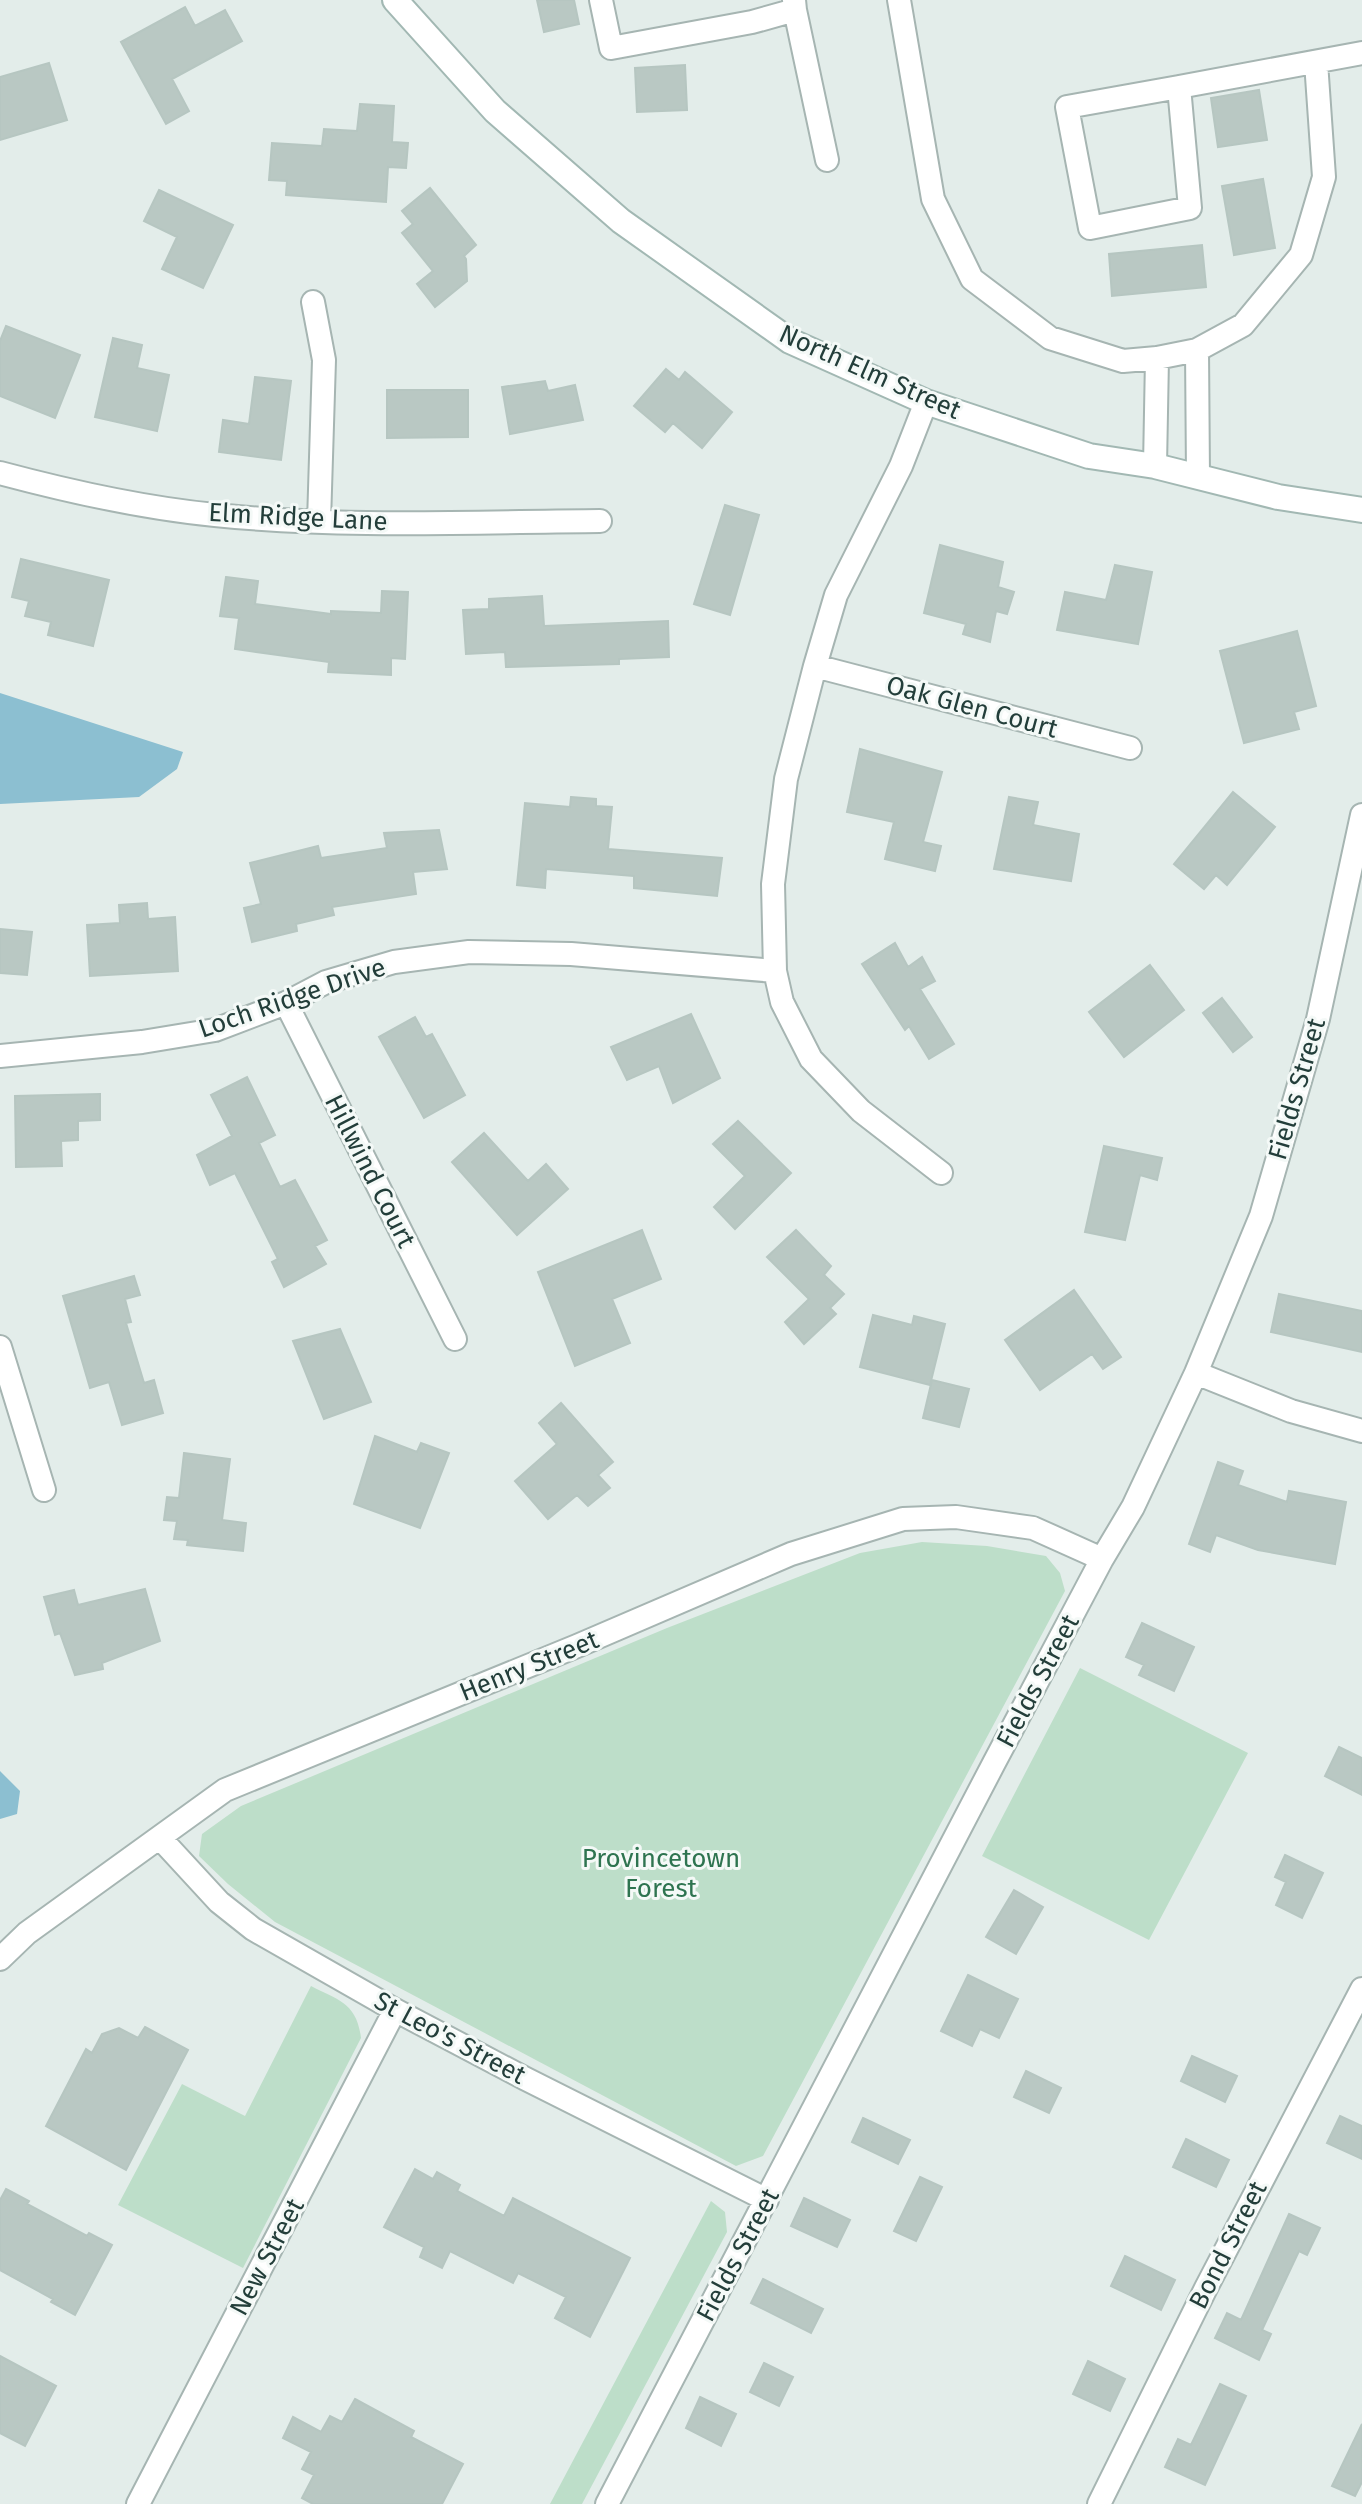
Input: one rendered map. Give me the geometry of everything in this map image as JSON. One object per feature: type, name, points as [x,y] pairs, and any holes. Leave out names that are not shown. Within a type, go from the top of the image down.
[{"type":"main road","name":"North Elm Street","points":[[395,0],[495,111],[621,221],[790,341],[926,402],[1089,456],[1155,466],[1278,497],[1362,510]]},
{"type":"street","points":[[601,0],[611,48],[752,22],[794,5],[827,160]]},
{"type":"street","points":[[899,0],[933,199],[972,279],[1050,338],[1123,361],[1197,350],[1243,325],[1301,255],[1324,177],[1316,62]]},
{"type":"street","points":[[1179,87],[1190,208],[1090,228],[1067,107],[1362,53]]},
{"type":"street","points":[[313,302],[324,360],[319,522]]},
{"type":"street","points":[[1197,350],[1198,477]]},
{"type":"street","points":[[1155,466],[1157,358]]},
{"type":"street","points":[[926,402],[901,466],[836,595],[786,779],[773,884],[775,971],[782,1002],[811,1059],[861,1111],[941,1173]]},
{"type":"street","name":"Elm Ridge Lane","points":[[0,473],[77,494],[215,515],[319,522],[600,521]]},
{"type":"street","name":"Oak Glen Court","points":[[815,666],[1130,748]]},
{"type":"street","name":"Fields Street","points":[[607,2504],[1102,1559],[1133,1507],[1196,1373],[1261,1216],[1318,1019],[1362,815]]},
{"type":"street","name":"Loch Ridge Drive","points":[[0,1056],[142,1042],[215,1030],[286,1003],[326,982],[394,962],[469,952],[571,954],[775,971]]},
{"type":"street","name":"Hillwind Court","points":[[286,1003],[455,1339]]},
{"type":"street","points":[[0,1347],[44,1490]]},
{"type":"street","points":[[1196,1373],[1291,1411],[1362,1431]]},
{"type":"street","name":"Henry Street","points":[[0,1959],[27,1933],[225,1790],[577,1646],[791,1554],[903,1519],[956,1517],[1033,1528],[1102,1559]]},
{"type":"street","name":"St Leo's Street","points":[[160,1838],[240,1921],[395,2010],[767,2200]]},
{"type":"street","name":"Bond Street","points":[[1099,2504],[1206,2288],[1362,1989]]},
{"type":"street","name":"New Street","points":[[138,2504],[395,2010]]},
{"type":"green space","name":"Provincetown Forest","points":[[922,1542],[987,1546],[1046,1556],[1060,1573],[1065,1591],[763,2156],[736,2166],[275,1922],[199,1856],[202,1834],[241,1806],[667,1628],[860,1553]]},
{"type":"green space","points":[[1080,1668],[1248,1753],[1149,1940],[982,1856]]},
{"type":"green space","points":[[311,1986],[338,1999],[351,2010],[361,2038],[243,2268],[118,2205],[182,2084],[245,2116]]},
{"type":"green space","points":[[711,2201],[725,2212],[727,2232],[582,2504],[550,2504]]},
{"type":"water","points":[[0,693],[183,752],[177,769],[139,797],[0,804]]},
{"type":"water","points":[[0,1771],[20,1791],[17,1814],[0,1819]]},
{"type":"building","points":[[537,0],[574,0],[579,24],[544,32]]},
{"type":"building","points":[[185,7],[195,26],[225,10],[242,41],[172,79],[189,111],[166,124],[121,42]]},
{"type":"building","points":[[49,63],[67,120],[0,140],[0,77]]},
{"type":"building","points":[[685,65],[687,110],[637,112],[635,68]]},
{"type":"building","points":[[1259,90],[1267,140],[1218,147],[1211,98]]},
{"type":"building","points":[[360,104],[394,106],[392,142],[408,143],[406,168],[388,167],[386,202],[286,195],[287,181],[269,180],[272,143],[322,146],[324,129],[357,131]]},
{"type":"building","points":[[1263,179],[1275,248],[1234,255],[1222,186]]},
{"type":"building","points":[[430,188],[476,245],[464,256],[467,281],[435,307],[417,284],[433,271],[402,233],[413,224],[402,211]]},
{"type":"building","points":[[159,190],[233,225],[203,288],[162,269],[177,237],[144,221]]},
{"type":"building","points":[[1202,245],[1206,287],[1112,296],[1109,254]]},
{"type":"building","points":[[6,326],[80,355],[55,418],[0,396],[0,341]]},
{"type":"building","points":[[113,338],[142,345],[137,368],[169,375],[157,431],[95,417]]},
{"type":"building","points":[[666,369],[679,380],[685,372],[732,412],[702,448],[673,423],[665,432],[634,406]]},
{"type":"building","points":[[255,377],[291,381],[281,460],[219,452],[223,420],[249,424]]},
{"type":"building","points":[[545,381],[548,391],[575,385],[583,420],[510,434],[502,387]]},
{"type":"building","points":[[387,390],[468,390],[468,437],[387,438]]},
{"type":"building","points":[[725,505],[759,515],[730,615],[694,604]]},
{"type":"building","points":[[940,545],[1003,562],[998,587],[1014,592],[1007,614],[996,611],[990,642],[963,634],[966,624],[924,613]]},
{"type":"building","points":[[21,559],[109,580],[93,646],[48,635],[51,622],[25,616],[29,601],[12,597]]},
{"type":"building","points":[[1115,565],[1152,572],[1138,644],[1057,630],[1065,592],[1106,600]]},
{"type":"building","points":[[226,577],[258,581],[255,604],[331,614],[331,611],[381,613],[382,591],[408,592],[405,659],[391,658],[391,675],[328,672],[329,662],[235,649],[239,618],[220,616]]},
{"type":"building","points":[[542,596],[544,626],[668,621],[669,657],[619,659],[619,664],[506,667],[505,652],[466,654],[463,610],[489,609],[489,599]]},
{"type":"building","points":[[1297,631],[1316,706],[1294,712],[1299,729],[1244,743],[1220,651]]},
{"type":"building","points":[[860,749],[942,772],[923,842],[941,846],[935,871],[885,859],[894,822],[847,812]]},
{"type":"building","points":[[1233,792],[1275,827],[1227,885],[1216,875],[1204,889],[1174,864]]},
{"type":"building","points":[[571,797],[596,799],[596,806],[612,807],[608,849],[722,858],[717,896],[634,888],[634,876],[546,869],[545,888],[517,885],[525,803],[570,807]]},
{"type":"building","points":[[1009,797],[1038,802],[1033,825],[1079,834],[1071,881],[994,869]]},
{"type":"building","points":[[439,830],[447,869],[413,872],[416,894],[332,907],[334,915],[296,924],[297,931],[252,942],[244,908],[261,904],[250,863],[318,846],[321,858],[387,848],[384,833]]},
{"type":"building","points":[[147,903],[148,919],[175,917],[178,971],[90,976],[87,925],[120,923],[119,905]]},
{"type":"building","points":[[0,929],[32,932],[27,975],[0,973]]},
{"type":"building","points":[[895,943],[908,967],[922,957],[935,981],[920,989],[954,1044],[929,1059],[909,1026],[905,1030],[862,964]]},
{"type":"building","points":[[1150,965],[1184,1010],[1124,1057],[1089,1012]]},
{"type":"building","points":[[1222,998],[1252,1037],[1233,1052],[1203,1013]]},
{"type":"building","points":[[691,1014],[720,1078],[673,1103],[659,1066],[627,1080],[611,1047]]},
{"type":"building","points":[[415,1017],[426,1037],[432,1034],[465,1095],[424,1118],[379,1037]]},
{"type":"building","points":[[247,1077],[275,1135],[259,1143],[280,1187],[295,1180],[327,1240],[315,1246],[326,1264],[284,1287],[272,1262],[278,1259],[235,1173],[210,1185],[197,1155],[232,1136],[211,1095]]},
{"type":"building","points":[[100,1094],[100,1120],[78,1121],[78,1140],[61,1141],[62,1166],[16,1167],[15,1096]]},
{"type":"building","points":[[738,1121],[791,1173],[735,1229],[714,1207],[745,1176],[713,1144]]},
{"type":"building","points":[[484,1133],[528,1181],[546,1164],[568,1189],[517,1235],[452,1162]]},
{"type":"building","points":[[1104,1146],[1162,1158],[1157,1180],[1140,1175],[1125,1240],[1085,1232]]},
{"type":"building","points":[[642,1230],[661,1279],[612,1299],[630,1343],[575,1366],[538,1272]]},
{"type":"building","points":[[796,1230],[831,1266],[824,1275],[844,1294],[830,1308],[836,1314],[804,1344],[785,1322],[809,1299],[767,1257]]},
{"type":"building","points":[[134,1276],[140,1295],[125,1299],[131,1322],[126,1323],[144,1383],[154,1380],[163,1413],[122,1425],[109,1382],[90,1388],[63,1296]]},
{"type":"building","points":[[1074,1290],[1121,1357],[1103,1369],[1092,1354],[1040,1390],[1005,1340]]},
{"type":"building","points":[[1279,1294],[1362,1311],[1362,1352],[1271,1332]]},
{"type":"building","points":[[873,1315],[912,1325],[914,1316],[945,1324],[930,1385],[860,1367]]},
{"type":"building","points":[[340,1329],[371,1402],[324,1419],[293,1341]]},
{"type":"building","points":[[932,1380],[969,1389],[959,1427],[923,1418]]},
{"type":"building","points":[[561,1403],[613,1462],[598,1475],[610,1488],[588,1506],[577,1495],[548,1519],[515,1481],[557,1444],[539,1423]]},
{"type":"building","points":[[375,1436],[417,1452],[421,1443],[449,1453],[420,1528],[354,1504]]},
{"type":"building","points":[[184,1453],[230,1459],[222,1520],[246,1523],[243,1551],[187,1545],[188,1540],[174,1539],[177,1521],[164,1520],[167,1497],[179,1498]]},
{"type":"building","points":[[1218,1462],[1243,1471],[1238,1485],[1287,1502],[1289,1491],[1346,1502],[1335,1564],[1258,1550],[1216,1535],[1210,1552],[1189,1544]]},
{"type":"building","points":[[145,1589],[160,1641],[102,1663],[103,1669],[75,1675],[60,1633],[55,1635],[44,1597],[74,1590],[78,1605]]},
{"type":"building","points":[[1142,1623],[1194,1647],[1174,1691],[1139,1675],[1144,1665],[1126,1657]]},
{"type":"building","points":[[1339,1747],[1362,1758],[1362,1795],[1325,1776]]},
{"type":"building","points":[[1285,1855],[1323,1873],[1302,1918],[1276,1905],[1286,1882],[1275,1877]]},
{"type":"building","points":[[1014,1890],[1043,1907],[1016,1954],[986,1937]]},
{"type":"building","points":[[968,1975],[1018,1999],[999,2038],[980,2029],[972,2046],[941,2031]]},
{"type":"building","points":[[145,2027],[188,2050],[126,2170],[46,2126],[86,2049],[92,2053],[102,2034],[119,2028],[138,2038]]},
{"type":"building","points":[[1192,2056],[1237,2076],[1225,2102],[1181,2081]]},
{"type":"building","points":[[1026,2071],[1061,2088],[1049,2113],[1014,2097]]},
{"type":"building","points":[[1340,2116],[1362,2126],[1362,2159],[1327,2143]]},
{"type":"building","points":[[863,2118],[910,2140],[898,2164],[852,2142]]},
{"type":"building","points":[[1186,2139],[1229,2160],[1216,2187],[1173,2167]]},
{"type":"building","points":[[415,2169],[433,2179],[437,2172],[460,2185],[457,2191],[504,2216],[513,2198],[630,2258],[590,2337],[555,2318],[566,2297],[518,2273],[513,2283],[450,2251],[442,2268],[420,2257],[424,2247],[384,2227]]},
{"type":"building","points":[[920,2177],[942,2187],[916,2241],[894,2231]]},
{"type":"building","points":[[6,2189],[29,2201],[27,2204],[87,2236],[89,2233],[112,2245],[75,2315],[51,2302],[53,2299],[0,2270],[0,2200]]},
{"type":"building","points":[[804,2198],[850,2220],[837,2247],[791,2226]]},
{"type":"building","points":[[1289,2214],[1320,2228],[1307,2255],[1299,2251],[1262,2330],[1271,2334],[1259,2360],[1215,2338],[1227,2313],[1241,2320]]},
{"type":"building","points":[[1125,2256],[1175,2280],[1161,2310],[1111,2286]]},
{"type":"building","points":[[763,2279],[823,2309],[811,2333],[751,2303]]},
{"type":"building","points":[[0,2356],[56,2386],[25,2446],[0,2433]]},
{"type":"building","points":[[1088,2361],[1125,2379],[1110,2411],[1073,2394]]},
{"type":"building","points":[[764,2363],[793,2377],[779,2406],[750,2392]]},
{"type":"building","points":[[1220,2384],[1246,2396],[1205,2485],[1165,2467],[1178,2439],[1191,2445]]},
{"type":"building","points":[[700,2397],[736,2414],[721,2446],[686,2428]]},
{"type":"building","points":[[355,2399],[414,2431],[411,2437],[463,2464],[442,2504],[313,2504],[302,2498],[314,2475],[302,2469],[311,2452],[283,2438],[293,2417],[321,2432],[330,2416],[342,2422]]},
{"type":"building","points":[[1362,2424],[1362,2482],[1355,2496],[1332,2486]]}]
